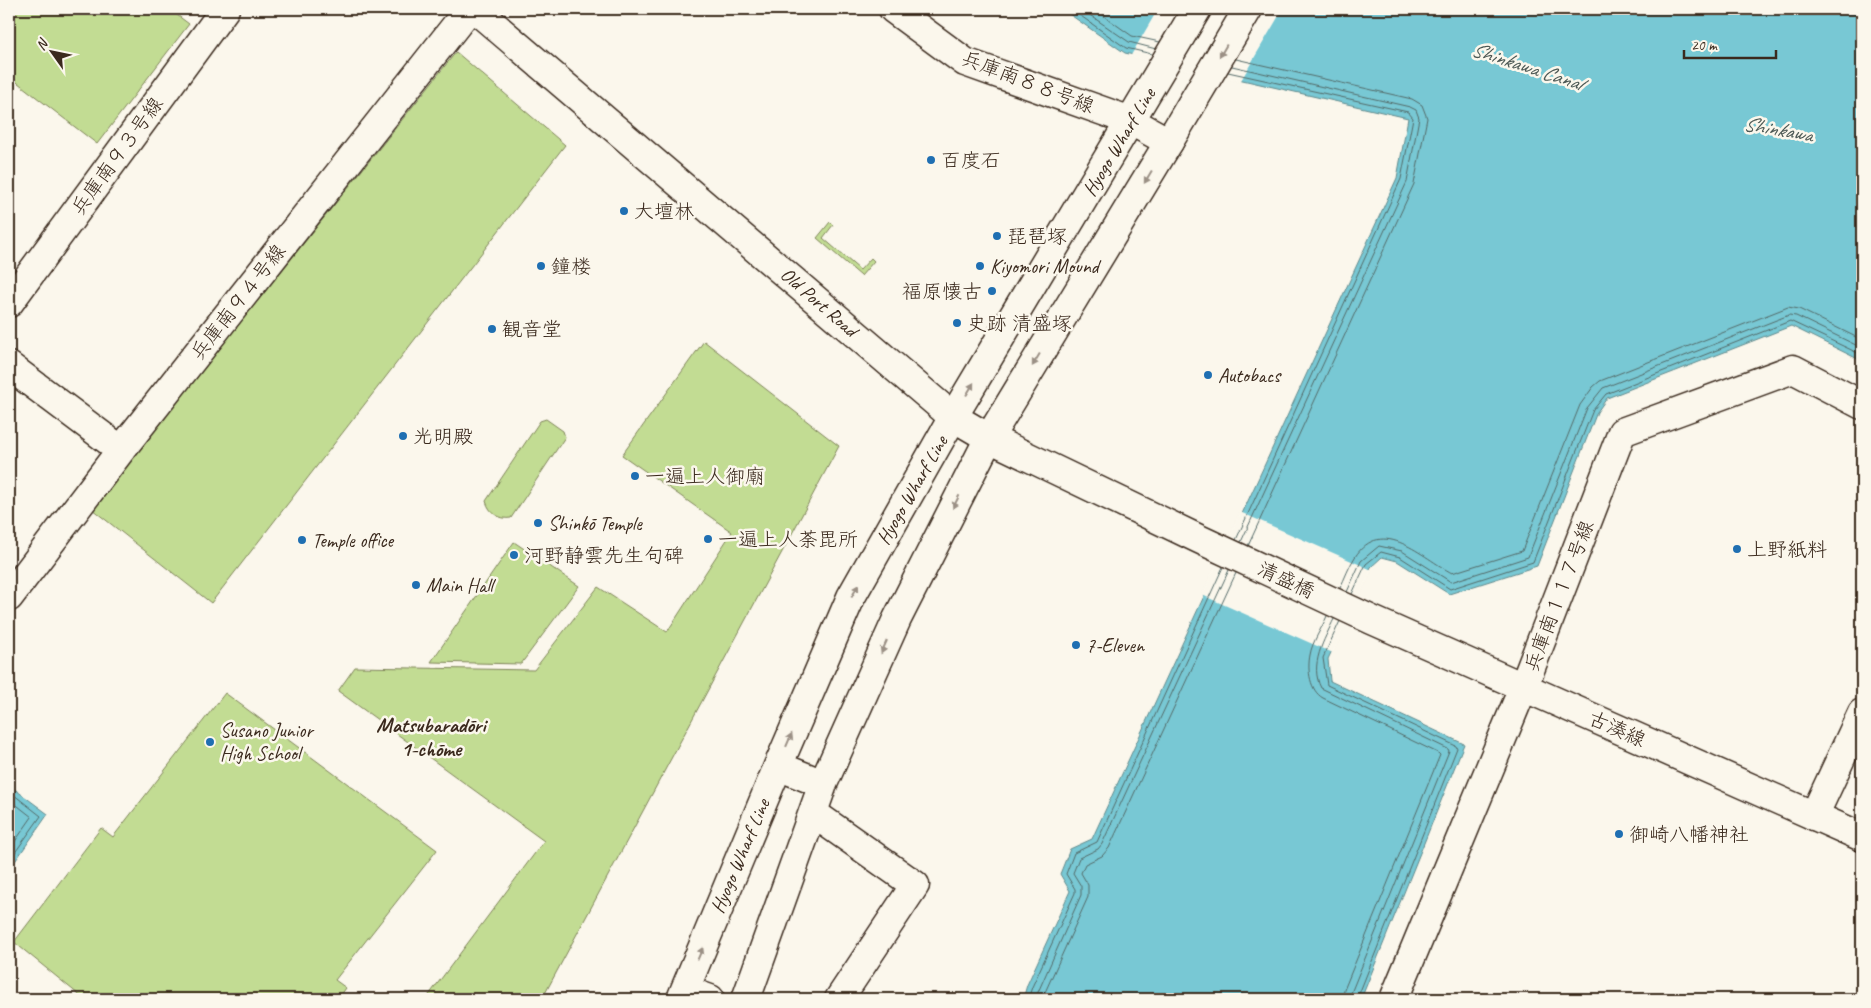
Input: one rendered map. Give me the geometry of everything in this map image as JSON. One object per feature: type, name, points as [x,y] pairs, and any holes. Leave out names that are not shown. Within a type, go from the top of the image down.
[{"type":"street","name":"兵庫南９３号線","points":[[9,303],[225,9]]},
{"type":"street","name":"兵庫南９４号線","points":[[9,597],[120,450],[469,9]]},
{"type":"street","name":"Old Port Road","points":[[475,9],[953,417],[989,438],[1199,539]]},
{"type":"street","name":"兵庫南８８号線","points":[[893,9],[965,62],[1131,121],[1170,142]]},
{"type":"street","name":"Hyogo Wharf Line","points":[[692,996],[778,766],[851,596],[953,417],[1197,9]]},
{"type":"street","name":"Hyogo Wharf Line","points":[[746,999],[823,784],[897,619],[989,438],[1170,142],[1248,9]]},
{"type":"street","points":[[9,366],[120,450]]},
{"type":"street","name":"兵庫南１１７号線","points":[[1394,999],[1523,688],[1622,432],[1793,368],[1862,406]]},
{"type":"street","name":"清盛橋","points":[[1199,539],[1372,620]]},
{"type":"street","name":"古湊線","points":[[1372,620],[1862,837]]},
{"type":"street","points":[[1814,816],[1862,713]]},
{"type":"street","points":[[778,766],[823,784]]},
{"type":"street","points":[[812,813],[915,885],[839,999]]},
{"type":"green space","points":[[9,9],[169,9],[189,24],[97,144],[9,76]]},
{"type":"green space","points":[[456,52],[565,145],[211,603],[92,509]]},
{"type":"green space","points":[[830,222],[833,225],[823,238],[860,270],[871,258],[874,261],[861,276],[817,238]]},
{"type":"green space","points":[[704,341],[839,446],[542,999],[426,999],[544,841],[338,691],[355,667],[534,670],[598,587],[667,632],[732,532],[622,455]]},
{"type":"green space","points":[[546,419],[563,431],[565,437],[511,518],[499,517],[492,512],[486,501],[540,421]]},
{"type":"green space","points":[[514,542],[579,586],[521,664],[431,662]]},
{"type":"green space","points":[[225,693],[437,850],[335,980],[346,988],[338,999],[84,999],[14,942],[101,828],[113,837]]},
{"type":"water","points":[[1062,9],[1862,9],[1862,361],[1791,326],[1607,398],[1597,412],[1537,566],[1449,594],[1397,561],[1382,557],[1371,567],[1328,659],[1330,681],[1464,744],[1361,999],[1023,999],[1027,985],[1070,891],[1060,874],[1070,849],[1092,839],[1397,178],[1408,118],[1125,53]]},
{"type":"water","points":[[9,785],[48,814],[9,870]]},
{"type":"pier","points":[[1158,9],[1283,9],[1240,82],[1130,57]]},
{"type":"pier","points":[[1240,512],[1372,570],[1333,653],[1202,595]]},
{"type":"place","name":"百度石","points":[[931,160]]},
{"type":"place","name":"大壇林","points":[[624,211]]},
{"type":"place","name":"琵琶塚","points":[[997,236]]},
{"type":"place","name":"鐘楼","points":[[541,266]]},
{"type":"place","name":"Kiyomori Mound","points":[[980,266]]},
{"type":"place","name":"福原懐古","points":[[992,291]]},
{"type":"place","name":"史跡 清盛塚","points":[[957,323]]},
{"type":"place","name":"観音堂","points":[[492,329]]},
{"type":"place","name":"Autobacs","points":[[1208,375]]},
{"type":"place","name":"光明殿","points":[[403,436]]},
{"type":"place","name":"一遍上人御廟","points":[[635,476]]},
{"type":"place","name":"Shinkō Temple","points":[[538,523]]},
{"type":"place","name":"一遍上人荼毘所","points":[[708,539]]},
{"type":"place","name":"Temple office","points":[[302,540]]},
{"type":"place","name":"上野紙料","points":[[1737,549]]},
{"type":"place","name":"河野静雲先生句碑","points":[[514,555]]},
{"type":"place","name":"Main Hall","points":[[416,585]]},
{"type":"place","name":"7-Eleven","points":[[1076,645]]},
{"type":"place","name":"Susano Junior High School","points":[[210,742]]},
{"type":"place","name":"御崎八幡神社","points":[[1619,834]]},
{"type":"district","name":"Matsubaradōri 1-chōme","points":[[431,737]]},
{"type":"water label","name":"Shinkawa Canal","points":[[1527,66]]},
{"type":"water label","name":"Shinkawa","points":[[1778,129]]}]
